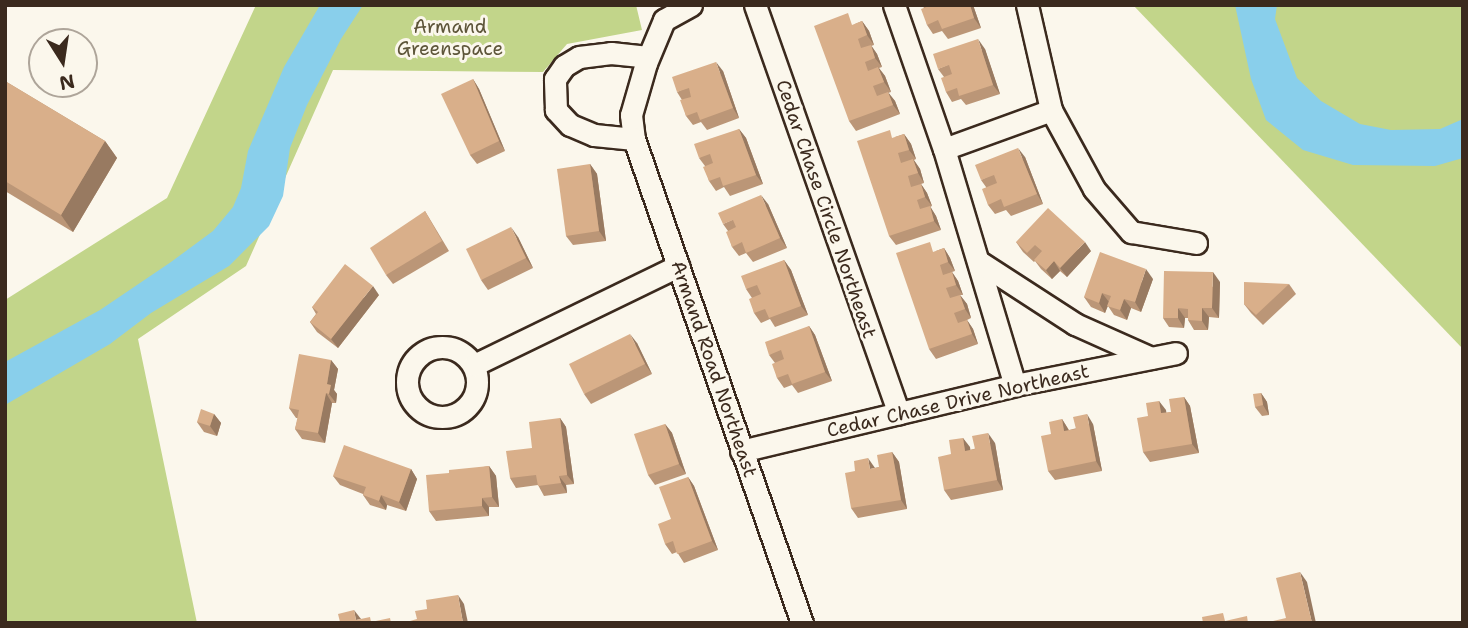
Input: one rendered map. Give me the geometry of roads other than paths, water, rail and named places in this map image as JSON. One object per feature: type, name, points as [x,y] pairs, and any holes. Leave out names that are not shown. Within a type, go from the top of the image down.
[{"type":"street","points":[[634,139],[594,135],[570,125],[556,110],[555,79],[564,65],[579,57],[611,53],[648,57],[664,20],[691,5]]},
{"type":"street","name":"Cedar Chase Circle Northeast","points":[[755,5],[898,413]]},
{"type":"street","points":[[894,5],[944,149],[1015,385]]},
{"type":"street","points":[[1027,5],[1051,110],[1094,189],[1132,232],[1196,243]]},
{"type":"street","name":"Armand Road Northeast","points":[[648,57],[631,115],[634,139],[802,623]]},
{"type":"street","points":[[944,149],[1051,110]]},
{"type":"street","points":[[978,261],[1075,324],[1151,358]]},
{"type":"street","points":[[474,365],[678,267]]},
{"type":"street","name":"Cedar Chase Drive Northeast","points":[[741,451],[1015,385],[1176,354]]},
{"type":"water","points":[[320,5],[363,5],[341,39],[307,105],[290,148],[283,196],[269,226],[229,266],[151,313],[110,344],[5,405],[5,362],[100,310],[171,262],[213,231],[233,207],[241,188],[248,151],[284,67]]},
{"type":"water","points":[[1235,5],[1277,5],[1275,19],[1297,78],[1321,101],[1360,124],[1391,130],[1440,129],[1463,119],[1463,158],[1435,166],[1353,165],[1303,150],[1266,120],[1251,79]]},
{"type":"park label","name":"Armand Greenspace","points":[[450,38]]}]
